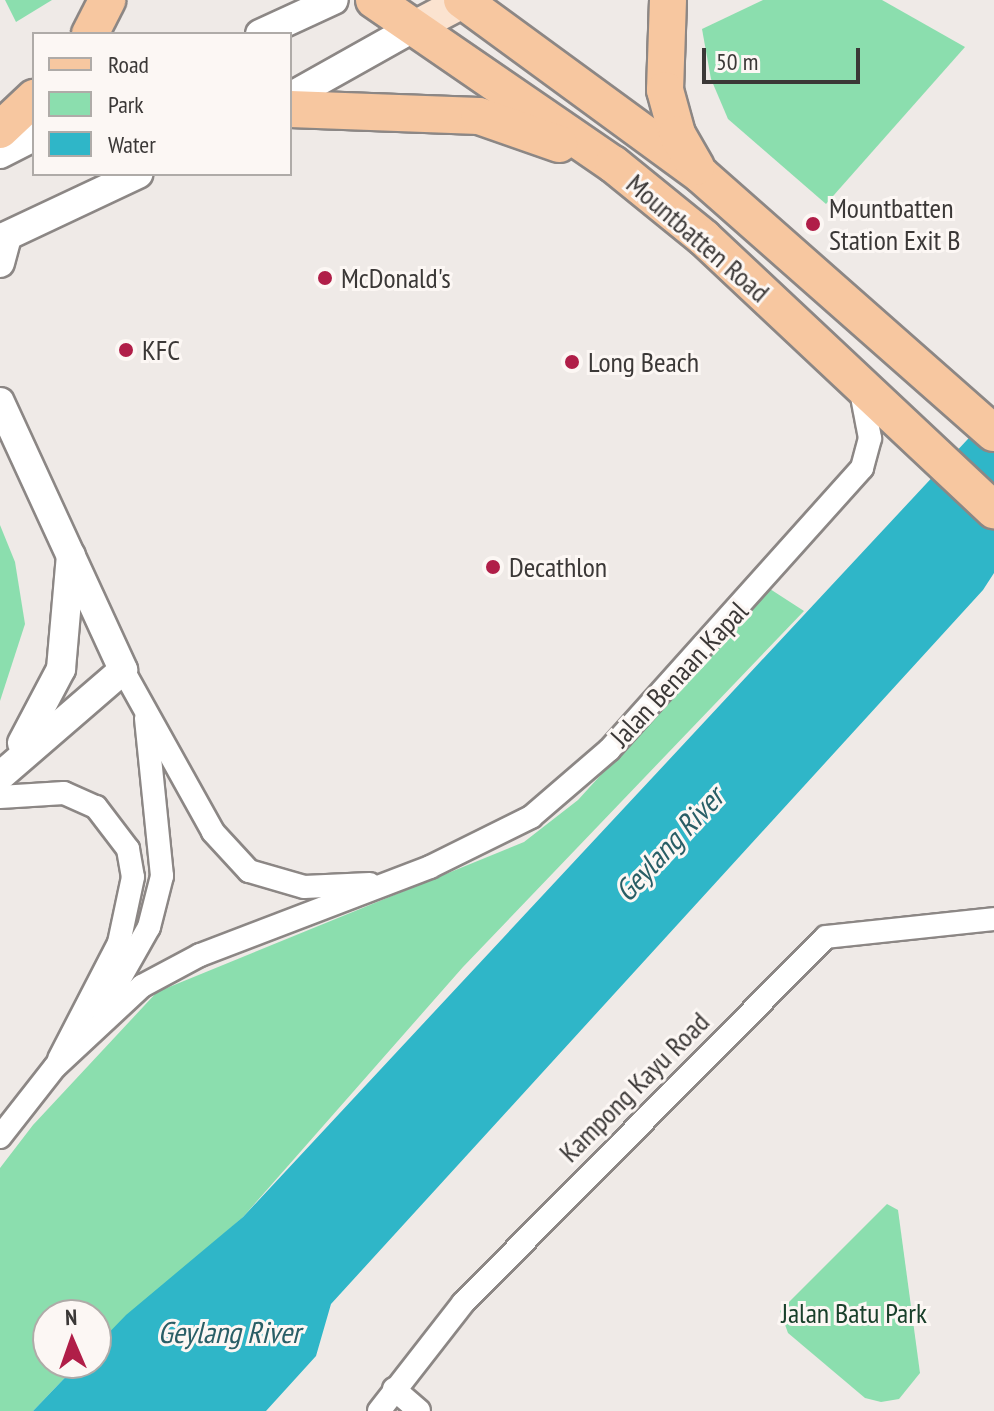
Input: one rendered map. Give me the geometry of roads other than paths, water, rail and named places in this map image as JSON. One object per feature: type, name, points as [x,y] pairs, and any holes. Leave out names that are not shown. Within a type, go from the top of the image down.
[{"type":"main road","points":[[91,32],[107,0]]},
{"type":"main road","name":"Mountbatten Road","points":[[374,0],[613,164],[860,385],[994,510]]},
{"type":"main road","points":[[413,28],[464,0]]},
{"type":"main road","name":"Mountbatten Road","points":[[464,0],[701,175],[984,424]]},
{"type":"main road","points":[[668,0],[665,90],[677,134],[701,175]]},
{"type":"main road","points":[[0,130],[32,100]]},
{"type":"main road","points":[[292,109],[479,116],[613,164]]},
{"type":"street","points":[[264,32],[334,0]]},
{"type":"street","points":[[292,96],[413,28]]},
{"type":"street","points":[[0,154],[32,138]]},
{"type":"street","points":[[0,263],[4,238],[132,176]]},
{"type":"street","name":"Jalan Benaan Kapal","points":[[55,1067],[142,986],[200,955],[392,883],[531,817],[609,750],[862,468],[870,438],[860,385]]},
{"type":"street","name":"Jalan Benaan Kapal","points":[[0,402],[71,547],[146,719],[213,832],[249,871],[304,887],[392,883]]},
{"type":"street","points":[[5,769],[61,669],[71,547]]},
{"type":"street","points":[[5,769],[123,670]]},
{"type":"street","name":"Jalan Benaan Kapal","points":[[0,1137],[115,997],[157,902],[162,830],[146,719]]},
{"type":"street","points":[[0,797],[64,793],[96,807],[128,849],[133,877],[119,943],[55,1067]]},
{"type":"street","name":"Kampong Kayu Road","points":[[379,1411],[463,1303],[826,937],[994,919]]},
{"type":"street","points":[[394,1389],[419,1411]]},
{"type":"water","name":"Geylang River","points":[[994,411],[994,573],[983,590],[331,1304],[316,1356],[266,1411],[33,1411],[64,1379],[112,1379],[112,1329],[243,1217]]},
{"type":"place","name":"Mountbatten Station Exit B","points":[[813,224]]},
{"type":"place","name":"McDonald's","points":[[325,278]]},
{"type":"place","name":"KFC","points":[[126,350]]},
{"type":"place","name":"Long Beach","points":[[572,362]]},
{"type":"place","name":"Decathlon","points":[[493,567]]},
{"type":"park label","name":"Jalan Batu Park","points":[[854,1313]]}]
